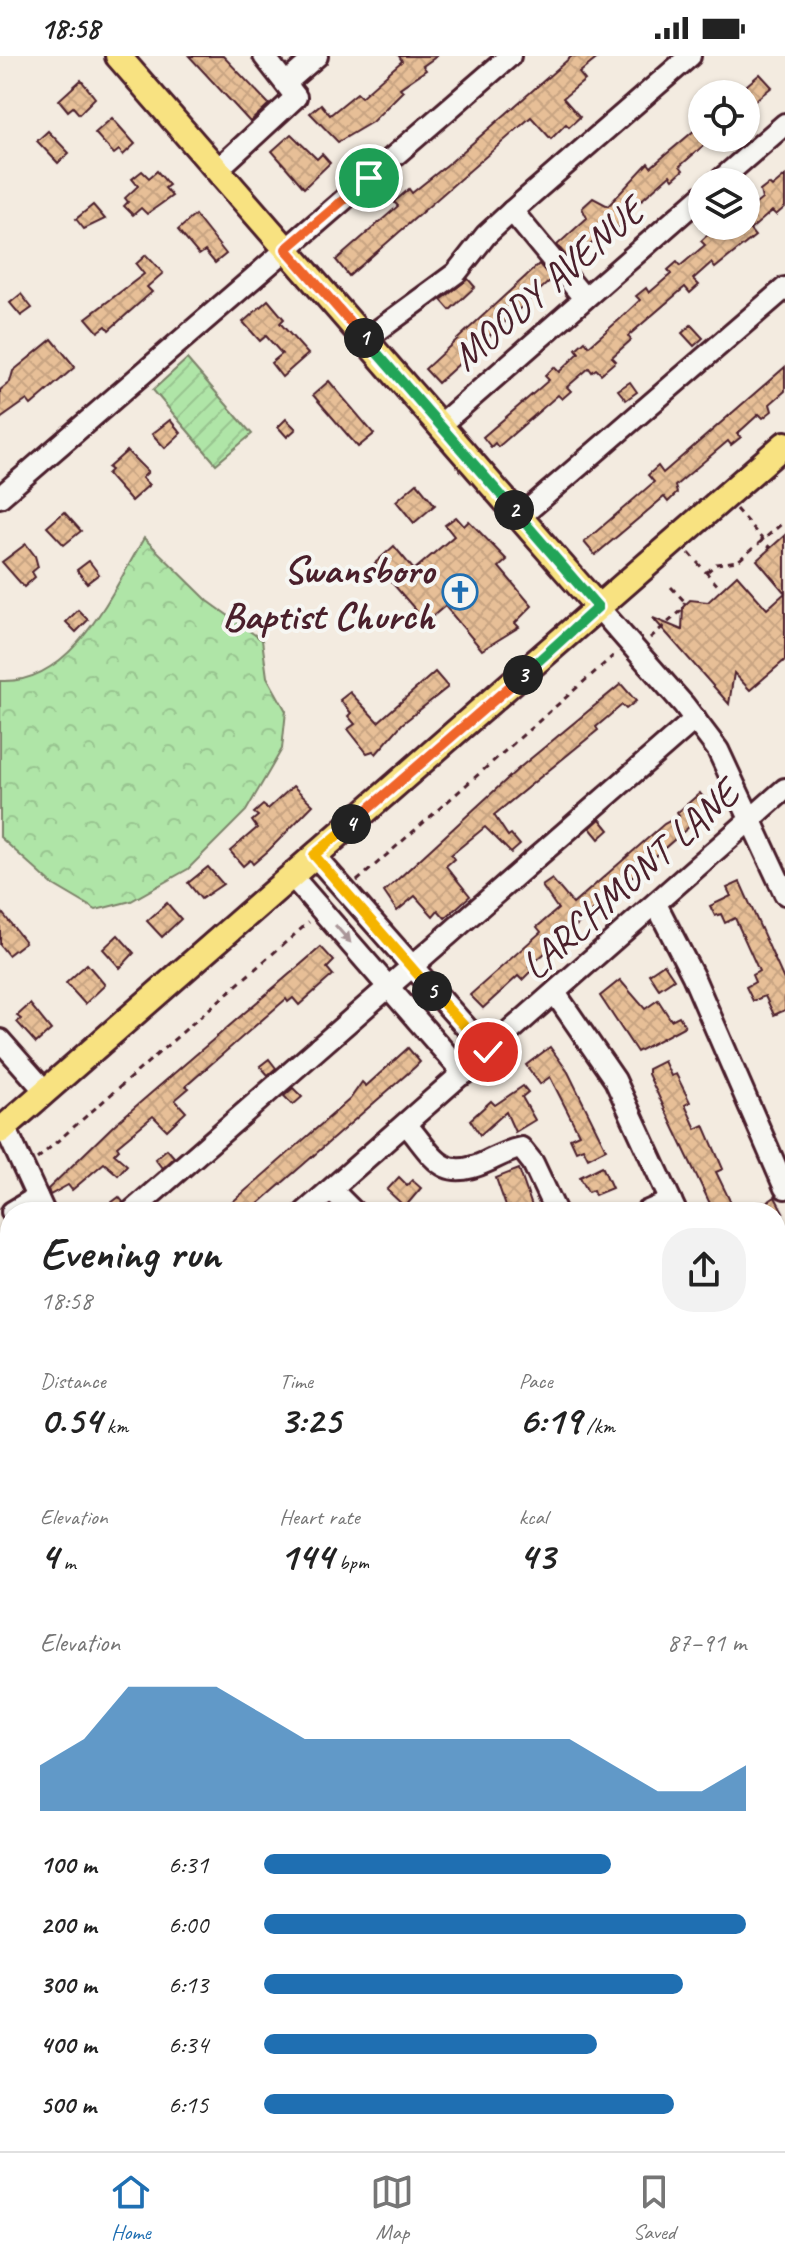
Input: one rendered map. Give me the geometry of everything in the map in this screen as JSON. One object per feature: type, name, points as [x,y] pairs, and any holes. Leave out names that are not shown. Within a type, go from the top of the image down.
[{"type":"main road","points":[[118,56],[598,607]]},
{"type":"main road","points":[[3,1129],[314,855],[486,709],[598,607],[783,451]]},
{"type":"street","points":[[217,170],[296,97],[264,56]]},
{"type":"street","points":[[287,82],[317,56]]},
{"type":"street","points":[[0,497],[510,56]]},
{"type":"street","points":[[365,340],[456,273],[486,235],[690,56]]},
{"type":"street","points":[[734,168],[785,124]]},
{"type":"street","name":"MOODY AVENUE","points":[[440,425],[688,208]]},
{"type":"street","points":[[512,211],[584,298]]},
{"type":"street","points":[[520,517],[785,288]]},
{"type":"street","points":[[598,607],[695,719],[734,779],[785,894]]},
{"type":"street","points":[[142,1202],[695,719]]},
{"type":"street","name":"LARCHMONT LANE","points":[[317,1202],[785,789]]},
{"type":"street","points":[[314,855],[488,1052]]},
{"type":"street","points":[[291,875],[464,1074]]},
{"type":"street","points":[[656,904],[693,976],[785,1188]]},
{"type":"street","points":[[555,993],[615,1080],[672,1202]]},
{"type":"street","points":[[0,1040],[45,1091]]},
{"type":"street","points":[[406,1124],[444,1167],[453,1171],[468,1171],[521,1148],[533,1163],[551,1202]]},
{"type":"street","points":[[3,1129],[40,1202]]},
{"type":"street","points":[[332,1190],[344,1202]]},
{"type":"path","points":[[734,506],[770,548]]},
{"type":"path","points":[[707,572],[716,564],[738,561],[785,521]]},
{"type":"path","points":[[686,549],[721,589]]},
{"type":"path","points":[[647,641],[686,603],[671,587]]},
{"type":"path","points":[[352,885],[613,656]]},
{"type":"path","points":[[38,1158],[313,919]]},
{"type":"green space","points":[[187,359],[252,434],[216,464],[153,390]]},
{"type":"green space","points":[[144,538],[208,601],[262,640],[267,677],[286,711],[282,749],[246,811],[188,869],[131,901],[96,910],[52,884],[0,837],[0,681],[26,678],[49,668],[69,652],[104,608]]},
{"type":"building","points":[[189,56],[223,56],[269,104],[250,122]]},
{"type":"building","points":[[399,56],[437,56],[423,66],[426,70],[400,88],[403,91],[372,122],[338,142],[310,113],[321,104],[330,115],[357,93],[361,97],[402,61]]},
{"type":"building","points":[[572,56],[600,56],[579,73],[585,80],[563,98],[580,117],[569,127],[566,124],[551,139],[531,117],[349,276],[336,260],[398,206],[394,202],[409,189],[412,193],[452,161]]},
{"type":"building","points":[[760,74],[772,87],[760,97],[760,80],[753,80]]},
{"type":"building","points":[[81,80],[95,98],[79,114],[73,107],[68,111],[59,100]]},
{"type":"building","points":[[112,118],[135,144],[123,155],[119,150],[114,154],[95,133]]},
{"type":"building","points":[[48,131],[69,153],[58,163],[37,141]]},
{"type":"building","points":[[291,134],[317,159],[322,154],[330,163],[304,188],[272,151]]},
{"type":"building","points":[[688,136],[688,152],[696,152],[680,166],[683,170],[673,179],[670,175],[620,219],[622,225],[612,233],[608,229],[571,262],[557,245],[587,218],[582,208],[593,198],[608,206],[648,163],[651,167]]},
{"type":"building","points":[[142,171],[149,178],[157,171],[169,185],[165,188],[172,196],[147,214],[141,208],[133,215],[124,206],[128,202],[125,198],[138,186],[132,179]]},
{"type":"building","points":[[785,176],[785,207],[776,215],[772,211],[760,221],[760,191],[769,184],[772,187]]},
{"type":"building","points":[[93,205],[105,219],[84,229],[76,219]]},
{"type":"building","points":[[195,215],[226,254],[215,263],[205,251],[199,255],[178,230]]},
{"type":"building","points":[[750,240],[715,268],[711,263],[693,279],[699,285],[690,293],[685,287],[628,336],[631,340],[612,357],[616,361],[601,374],[589,368],[567,387],[571,391],[562,399],[558,395],[498,447],[495,443],[491,447],[483,437],[549,380],[545,376],[554,367],[559,372],[579,353],[576,349],[585,341],[589,346],[640,300],[636,296],[646,288],[649,293],[671,274],[668,270],[677,262],[680,266],[705,245],[701,241]]},
{"type":"building","points":[[146,255],[163,273],[147,287],[152,292],[109,330],[106,326],[98,332],[86,318],[144,274],[136,264]]},
{"type":"building","points":[[539,264],[552,279],[438,383],[425,369]]},
{"type":"building","points":[[468,279],[475,287],[450,310],[441,300]]},
{"type":"building","points":[[21,294],[32,308],[21,316],[10,303]]},
{"type":"building","points":[[268,300],[284,319],[280,323],[308,354],[282,377],[271,363],[282,354],[266,336],[260,341],[243,322]]},
{"type":"building","points":[[691,325],[703,338],[694,346],[682,333]]},
{"type":"building","points":[[52,339],[75,367],[31,405],[27,400],[0,419],[0,390],[10,382],[13,371]]},
{"type":"building","points":[[785,367],[785,391],[770,404],[772,411],[763,418],[759,414],[737,434],[741,437],[731,445],[728,441],[675,486],[677,493],[668,502],[664,497],[595,555],[584,542],[654,482],[648,475],[658,466],[663,473]]},
{"type":"building","points":[[329,381],[374,434],[358,447],[313,395]]},
{"type":"building","points":[[630,382],[637,392],[626,400],[618,390]]},
{"type":"building","points":[[286,419],[296,429],[287,437],[278,427]]},
{"type":"building","points":[[170,420],[181,433],[165,448],[152,434]]},
{"type":"building","points":[[127,451],[148,472],[142,478],[149,485],[131,501],[107,474],[111,470],[108,468]]},
{"type":"building","points":[[417,483],[435,505],[414,523],[396,501]]},
{"type":"building","points":[[64,512],[81,531],[64,545],[47,527]]},
{"type":"building","name":"Swansboro Baptist Church","points":[[456,517],[464,526],[469,521],[507,560],[499,567],[532,606],[515,623],[519,627],[482,650],[445,606],[426,622],[375,563],[394,546],[414,570],[454,536],[445,525]]},
{"type":"building","points":[[785,535],[785,593],[757,560]]},
{"type":"building","points":[[26,544],[35,556],[38,567],[32,572],[35,577],[24,587],[2,562]]},
{"type":"building","points":[[89,561],[99,574],[87,583],[77,570]]},
{"type":"building","points":[[737,575],[767,609],[785,593],[785,660],[750,690],[734,673],[729,704],[653,618],[682,630],[683,607],[690,600],[708,602]]},
{"type":"building","points":[[78,610],[88,620],[76,632],[66,622]]},
{"type":"building","points":[[435,672],[448,687],[402,724],[376,754],[373,751],[367,753],[348,729],[355,724],[348,716],[351,713],[340,700],[350,692],[378,722]]},
{"type":"building","points":[[621,684],[636,701],[626,709],[622,705],[596,727],[598,730],[494,815],[508,836],[511,834],[520,845],[511,853],[485,827],[451,855],[454,859],[446,866],[470,896],[445,918],[438,910],[433,916],[415,896],[397,911],[384,892],[518,769]]},
{"type":"building","points":[[293,786],[313,805],[268,851],[253,864],[250,860],[243,866],[230,851],[257,828],[252,821],[258,816],[254,813],[263,805],[268,809]]},
{"type":"building","points":[[700,793],[710,806],[707,811],[529,967],[532,970],[522,980],[518,976],[483,1008],[470,995],[541,932],[537,927],[558,909],[542,886],[552,879],[573,904],[664,824],[679,816],[677,813]]},
{"type":"building","points":[[600,819],[609,830],[599,839],[590,828]]},
{"type":"building","points":[[208,867],[223,884],[201,899],[188,883]]},
{"type":"building","points":[[740,882],[785,982],[785,1010],[774,1015],[765,996],[753,1001],[746,987],[755,982],[752,975],[759,971],[735,918],[725,923],[721,914],[715,916],[710,906],[731,896],[727,888]]},
{"type":"building","points":[[167,903],[181,919],[162,937],[147,921]]},
{"type":"building","points":[[0,910],[25,942],[8,955],[0,945]]},
{"type":"building","points":[[118,935],[134,953],[120,968],[103,949]]},
{"type":"building","points":[[321,947],[334,961],[327,968],[333,975],[299,1005],[293,998],[288,1002],[286,999],[186,1086],[189,1088],[175,1100],[186,1112],[167,1130],[153,1116],[117,1146],[119,1149],[114,1154],[127,1165],[118,1175],[104,1163],[72,1190],[68,1185],[50,1195],[48,1189],[114,1125]]},
{"type":"building","points":[[87,964],[105,985],[85,1004],[66,983]]},
{"type":"building","points":[[664,964],[674,979],[659,989],[649,974]]},
{"type":"building","points":[[620,980],[645,1009],[658,1000],[671,1020],[679,1016],[685,1026],[637,1052],[600,996]]},
{"type":"building","points":[[30,1004],[51,1030],[36,1043],[17,1022],[21,1019],[17,1016]]},
{"type":"building","points":[[550,1047],[568,1072],[606,1149],[588,1158],[583,1148],[576,1151],[570,1138],[579,1134],[550,1077],[540,1084],[526,1065]]},
{"type":"building","points":[[408,1048],[420,1062],[260,1202],[232,1202],[350,1099],[362,1082],[366,1086]]},
{"type":"building","points":[[269,1059],[276,1068],[268,1075],[260,1066]]},
{"type":"building","points":[[664,1061],[671,1076],[676,1074],[690,1102],[685,1105],[696,1129],[704,1125],[723,1169],[716,1172],[731,1202],[709,1202],[648,1069]]},
{"type":"building","points":[[523,1086],[528,1092],[522,1097],[535,1120],[515,1132],[506,1112],[480,1135],[470,1120],[491,1101],[495,1105]]},
{"type":"building","points":[[293,1088],[302,1097],[293,1105],[284,1096]]},
{"type":"building","points":[[167,1149],[174,1157],[162,1168],[155,1159]]},
{"type":"building","points":[[602,1166],[612,1188],[595,1195],[593,1190],[588,1192],[580,1177]]},
{"type":"building","points":[[519,1169],[531,1202],[504,1202],[496,1178]]},
{"type":"building","points":[[399,1177],[407,1185],[412,1180],[421,1188],[409,1202],[400,1202],[387,1190]]},
{"type":"place","name":"Swansboro Baptist Church","points":[[460,592]]},
{"type":"route","points":[[369,178],[286,249],[598,607],[486,709],[314,855],[488,1052]]}]
